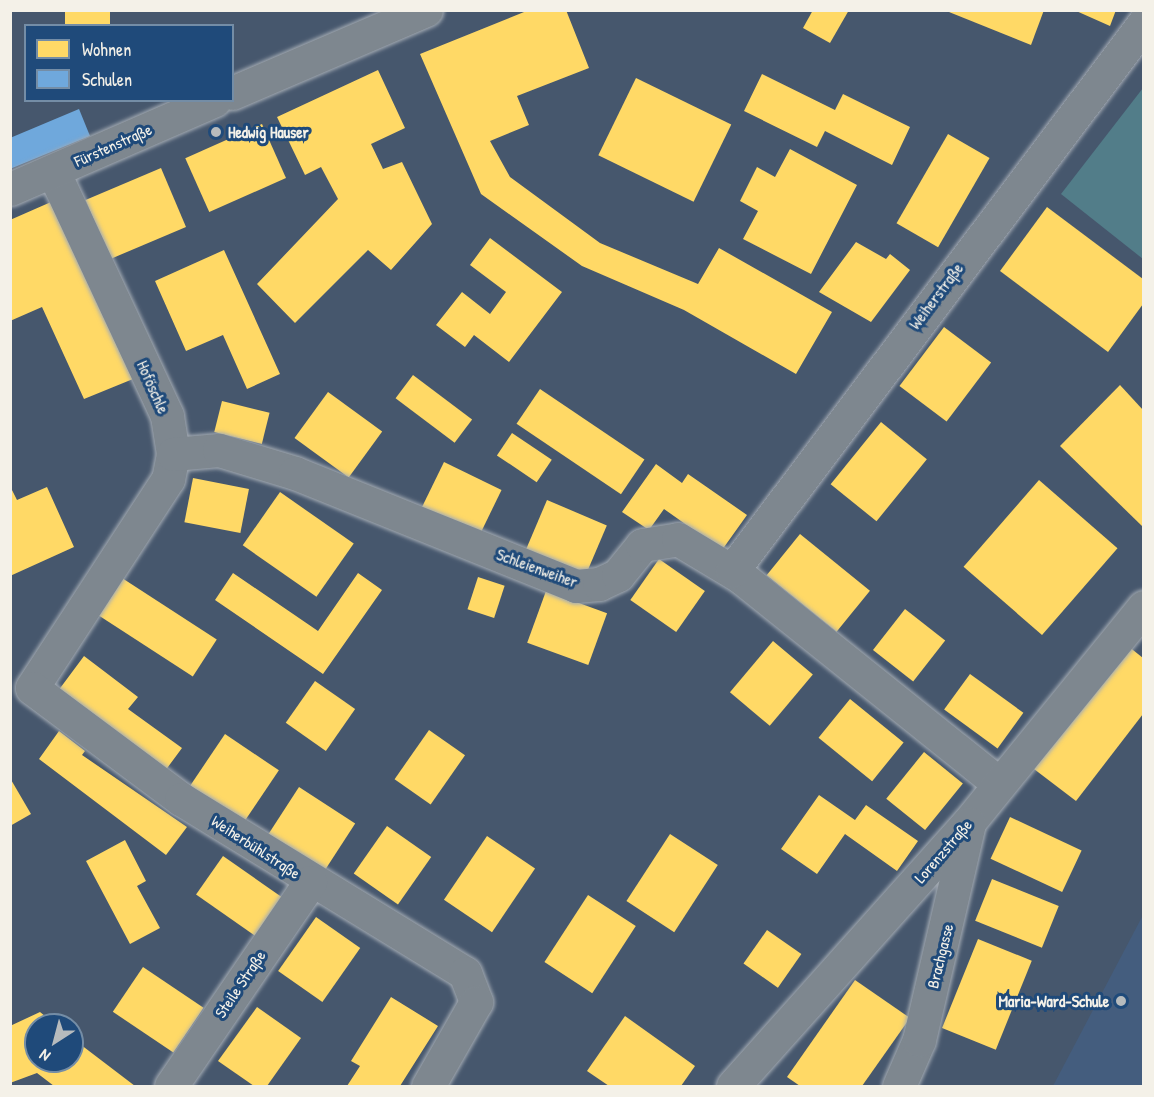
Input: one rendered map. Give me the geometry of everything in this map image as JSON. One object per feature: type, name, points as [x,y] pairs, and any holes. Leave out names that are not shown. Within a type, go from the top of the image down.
[{"type":"street","points":[[234,92],[426,10]]},
{"type":"street","name":"Weiherstraße","points":[[732,571],[1143,23]]},
{"type":"street","name":"Fürstenstraße","points":[[10,189],[210,102]]},
{"type":"street","name":"Hoföschle","points":[[32,688],[168,479],[173,454],[167,416],[53,171]]},
{"type":"street","name":"Schleienweiher","points":[[173,454],[219,450],[295,473],[576,586],[599,584],[618,575],[642,545],[658,538],[678,539],[732,571],[998,783]]},
{"type":"street","name":"Lorenzstraße","points":[[733,1086],[969,822],[998,783],[1143,608]]},
{"type":"street","name":"Weiherbühlstraße","points":[[32,688],[180,798],[310,882],[447,958],[465,974],[476,1002],[428,1086]]},
{"type":"street","name":"Brachgasse","points":[[899,1086],[919,1040],[969,822]]},
{"type":"street","name":"Steile Straße","points":[[171,1086],[310,882]]},
{"type":"shaded area","name":"Maria-Ward-Schule","points":[[1143,915],[1143,1086],[1053,1086]]},
{"type":"green space","points":[[1143,88],[1143,259],[1061,194]]},
{"type":"building: Wohnen","points":[[65,10],[110,10],[110,24],[65,24]]},
{"type":"building: Wohnen","points":[[529,10],[566,10],[589,68],[517,96],[529,125],[490,141],[510,177],[600,243],[698,284],[719,248],[832,312],[796,374],[684,310],[582,266],[481,194],[420,54]]},
{"type":"building: Wohnen","points":[[813,10],[849,10],[830,43],[803,28]]},
{"type":"building: Wohnen","points":[[944,10],[1044,10],[1031,45]]},
{"type":"building: Wohnen","points":[[1074,10],[1116,10],[1110,26]]},
{"type":"building: Wohnen","points":[[378,70],[405,128],[371,144],[383,169],[402,162],[432,224],[391,270],[368,250],[295,323],[257,284],[338,199],[321,167],[305,175],[277,117]]},
{"type":"building: Wohnen","points":[[762,74],[835,110],[843,94],[910,127],[892,165],[825,131],[817,147],[744,111]]},
{"type":"building: Wohnen","points":[[636,78],[731,124],[694,202],[598,155]]},
{"type":"building: Wohnen","points":[[262,124],[286,178],[209,212],[185,158]]},
{"type":"building: Wohnen","points":[[948,134],[990,158],[938,247],[896,223]]},
{"type":"building: Wohnen","points":[[790,149],[857,185],[811,274],[743,239],[758,211],[740,201],[757,167],[775,177]]},
{"type":"building: Wohnen","points":[[161,168],[186,227],[111,259],[86,200]]},
{"type":"building: Wohnen","points":[[51,202],[133,379],[84,399],[42,307],[10,321],[10,220]]},
{"type":"building: Wohnen","points":[[1047,207],[1143,279],[1143,304],[1108,352],[1000,271]]},
{"type":"building: Wohnen","points":[[490,238],[562,292],[509,362],[474,335],[465,347],[436,325],[462,292],[490,314],[506,292],[470,265]]},
{"type":"building: Wohnen","points":[[856,242],[886,259],[890,254],[910,270],[871,322],[819,292]]},
{"type":"building: Wohnen","points":[[224,250],[280,374],[247,389],[223,335],[186,351],[155,281]]},
{"type":"building: Wohnen","points":[[944,327],[991,363],[947,422],[899,386]]},
{"type":"building: Wohnen","points":[[413,375],[472,420],[455,443],[396,398]]},
{"type":"building: Wohnen","points":[[1120,385],[1143,410],[1143,527],[1060,446]]},
{"type":"building: Wohnen","points":[[540,389],[644,459],[621,494],[517,424]]},
{"type":"building: Wohnen","points":[[328,392],[382,431],[349,477],[294,438]]},
{"type":"building: Wohnen","points":[[222,401],[270,413],[262,444],[214,432]]},
{"type":"building: Wohnen","points":[[881,422],[927,459],[877,521],[831,484]]},
{"type":"building: Wohnen","points":[[512,433],[552,460],[537,482],[497,455]]},
{"type":"building: Wohnen","points":[[444,462],[502,490],[479,536],[422,508]]},
{"type":"building: Wohnen","points":[[656,464],[682,483],[688,474],[747,515],[722,550],[664,509],[649,530],[622,512]]},
{"type":"building: Wohnen","points":[[193,478],[249,489],[240,533],[184,522]]},
{"type":"building: Wohnen","points":[[1039,480],[1117,548],[1042,635],[964,567]]},
{"type":"building: Wohnen","points":[[10,486],[17,500],[47,487],[74,547],[10,576]]},
{"type":"building: Wohnen","points":[[280,492],[354,544],[316,597],[243,545]]},
{"type":"building: Wohnen","points":[[547,500],[607,525],[585,578],[525,552]]},
{"type":"building: Wohnen","points":[[800,534],[870,591],[837,632],[767,575]]},
{"type":"building: Wohnen","points":[[659,559],[705,591],[676,632],[630,600]]},
{"type":"building: Wohnen","points":[[233,573],[318,631],[358,573],[382,590],[323,674],[215,600]]},
{"type":"building: Wohnen","points":[[478,577],[505,586],[494,618],[467,609]]},
{"type":"building: Wohnen","points":[[122,578],[217,640],[193,676],[98,615]]},
{"type":"building: Wohnen","points":[[546,591],[607,613],[588,665],[527,643]]},
{"type":"building: Wohnen","points":[[905,609],[945,640],[913,681],[873,650]]},
{"type":"building: Wohnen","points":[[773,641],[813,674],[770,726],[730,692]]},
{"type":"building: Wohnen","points":[[1128,646],[1143,658],[1143,714],[1076,801],[1034,769]]},
{"type":"building: Wohnen","points":[[84,656],[138,697],[128,709],[182,748],[165,771],[58,691]]},
{"type":"building: Wohnen","points":[[970,674],[1023,713],[998,748],[944,710]]},
{"type":"building: Wohnen","points":[[315,681],[355,709],[326,751],[286,723]]},
{"type":"building: Wohnen","points":[[850,699],[904,742],[872,781],[819,738]]},
{"type":"building: Wohnen","points":[[429,730],[465,755],[431,804],[395,779]]},
{"type":"building: Wohnen","points":[[59,731],[85,751],[82,755],[187,827],[166,855],[39,759]]},
{"type":"building: Wohnen","points":[[225,734],[279,770],[244,822],[190,785]]},
{"type":"building: Wohnen","points":[[924,752],[963,783],[925,830],[886,799]]},
{"type":"building: Wohnen","points":[[10,778],[31,814],[10,826]]},
{"type":"building: Wohnen","points":[[299,787],[355,823],[325,870],[269,834]]},
{"type":"building: Wohnen","points":[[819,795],[855,820],[866,805],[918,841],[897,871],[845,834],[817,874],[781,849]]},
{"type":"building: Wohnen","points":[[1010,817],[1082,850],[1062,892],[991,859]]},
{"type":"building: Wohnen","points":[[387,826],[431,857],[398,904],[354,874]]},
{"type":"building: Wohnen","points":[[670,834],[718,865],[674,932],[626,901]]},
{"type":"building: Wohnen","points":[[487,836],[535,868],[492,932],[444,900]]},
{"type":"building: Wohnen","points":[[125,840],[146,881],[137,886],[160,928],[130,944],[86,861]]},
{"type":"building: Wohnen","points":[[223,856],[282,897],[255,936],[196,895]]},
{"type":"building: Wohnen","points":[[992,879],[1059,906],[1042,948],[975,921]]},
{"type":"building: Wohnen","points":[[588,895],[636,926],[592,993],[544,962]]},
{"type":"building: Wohnen","points":[[316,917],[360,948],[322,1002],[278,971]]},
{"type":"building: Wohnen","points":[[767,930],[801,954],[778,988],[743,964]]},
{"type":"building: Wohnen","points":[[978,939],[1032,961],[996,1050],[942,1028]]},
{"type":"building: Wohnen","points":[[143,967],[204,1008],[173,1053],[113,1012]]},
{"type":"building: Wohnen","points":[[855,980],[910,1018],[862,1086],[800,1086],[787,1077]]},
{"type":"building: Wohnen","points":[[391,997],[438,1026],[400,1086],[347,1086],[360,1066],[351,1061]]},
{"type":"building: Wohnen","points":[[257,1007],[301,1038],[267,1086],[254,1086],[218,1061]]},
{"type":"building: Wohnen","points":[[625,1016],[695,1066],[681,1086],[609,1086],[587,1071]]},
{"type":"building: Wohnen","points":[[24,1019],[24,1073],[37,1073],[10,1083],[10,1026]]},
{"type":"building: Wohnen","points":[[84,1047],[135,1086],[54,1086],[37,1073],[84,1073]]},
{"type":"building: Schulen","points":[[79,109],[90,136],[10,169],[10,138]]},
{"type":"place","name":"Hedwig Hauser","points":[[216,132]]},
{"type":"place","name":"Maria-Ward-Schule","points":[[1121,1001]]}]
